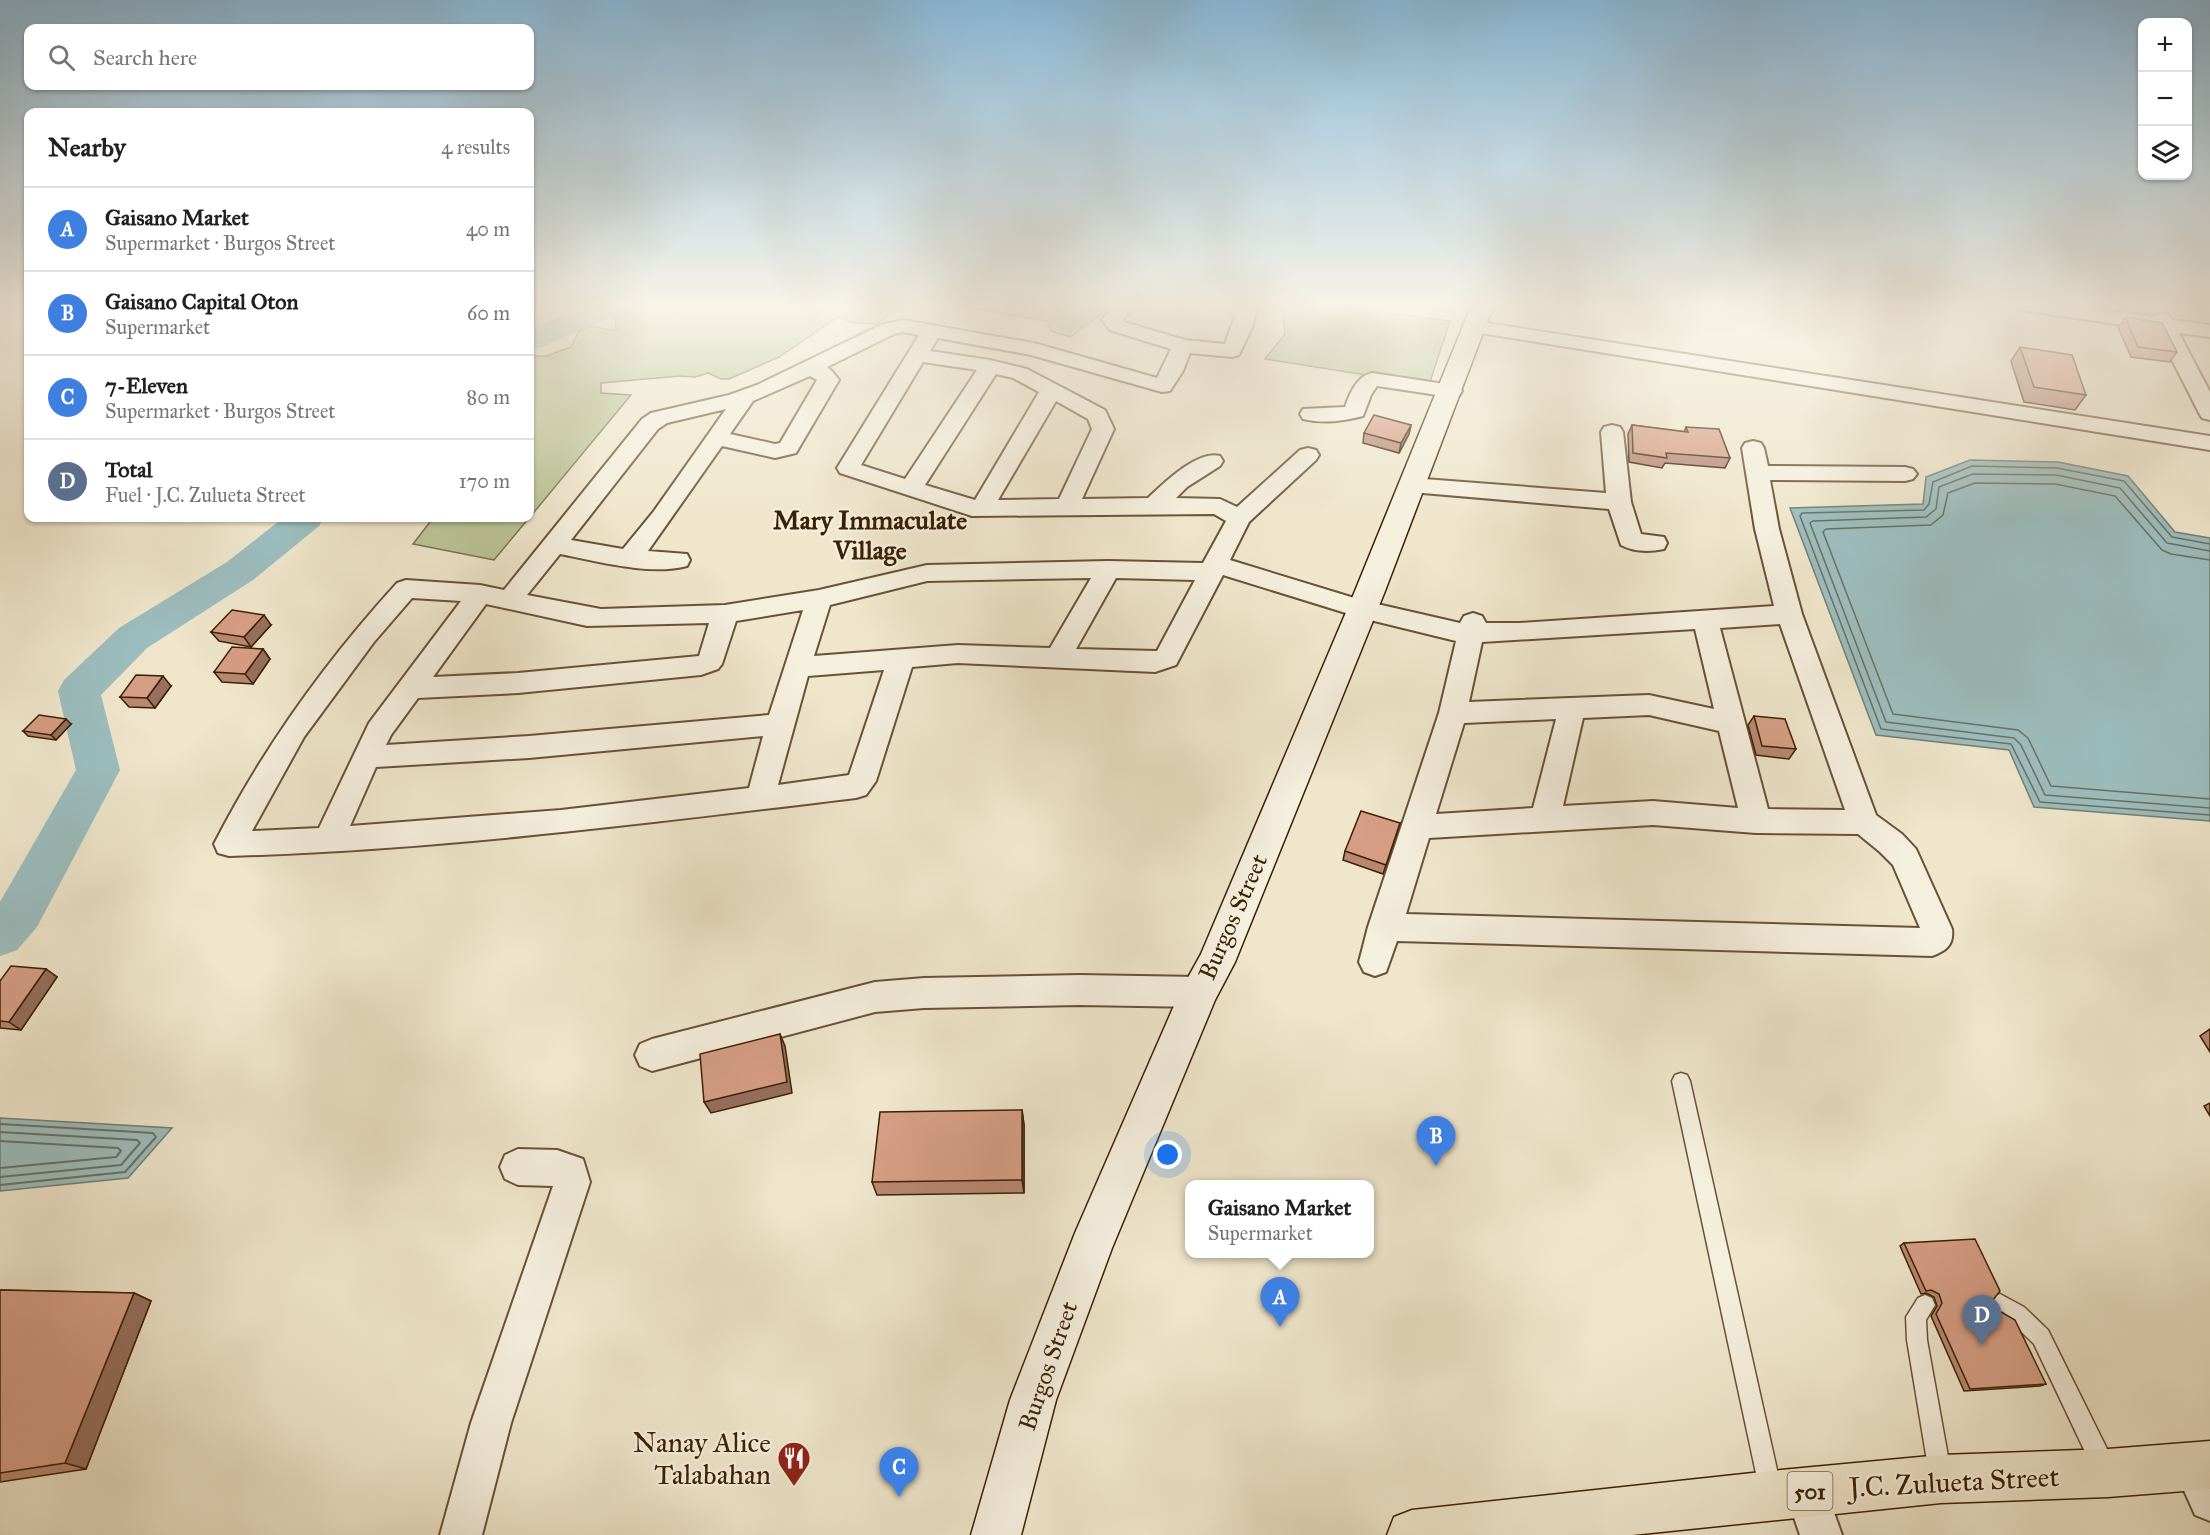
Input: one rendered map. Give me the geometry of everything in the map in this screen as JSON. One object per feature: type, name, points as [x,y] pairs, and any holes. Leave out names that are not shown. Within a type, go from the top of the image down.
[{"type":"main road","name":"J.C. Zulueta Street","points":[[1412,1535],[1589,1525],[1799,1507],[1941,1479],[2108,1473],[2205,1477]]},
{"type":"street","points":[[509,601],[650,424],[671,414],[765,390],[793,376]]},
{"type":"street","points":[[716,438],[774,451],[788,448],[828,380],[825,376]]},
{"type":"street","points":[[905,376],[848,468],[972,508],[1204,505],[1220,507],[1239,518]]},
{"type":"street","points":[[911,488],[984,376]]},
{"type":"street","points":[[1025,376],[1097,415],[1103,429],[1067,507]]},
{"type":"street","points":[[1126,376],[1162,386],[1169,376]]},
{"type":"street","name":"Burgos Street","points":[[996,1535],[1033,1400],[1090,1248],[1199,992],[1216,962],[1456,376]]},
{"type":"street","points":[[1822,376],[2210,443]]},
{"type":"street","points":[[2191,376],[2210,413]]},
{"type":"street","points":[[1311,414],[1338,415],[1355,411],[1360,393],[1372,379],[1450,391]]},
{"type":"street","points":[[982,508],[1052,389]]},
{"type":"street","points":[[629,558],[746,396]]},
{"type":"street","points":[[1612,432],[1619,502],[1630,539],[1635,542],[1655,543]]},
{"type":"street","points":[[799,667],[958,654],[1155,662],[1167,658],[1239,518],[1308,455]]},
{"type":"street","points":[[1384,927],[1932,942],[1937,938],[1936,930],[1905,858],[1891,843],[1864,822],[1789,614],[1767,529],[1755,460],[1905,474]]},
{"type":"street","points":[[1155,505],[1179,482],[1212,461]]},
{"type":"street","points":[[1411,485],[1619,502]]},
{"type":"street","points":[[555,545],[629,558],[678,560]]},
{"type":"street","points":[[901,659],[862,781],[856,787],[561,822],[229,844],[294,730],[365,635],[406,589],[480,594],[594,617],[724,615],[819,599],[927,573],[1108,569],[1217,563],[1480,629],[1542,630],[1789,614]]},
{"type":"street","points":[[1058,657],[1108,569]]},
{"type":"street","points":[[329,839],[379,730],[480,594]]},
{"type":"street","points":[[760,800],[780,724],[819,599]]},
{"type":"street","points":[[412,688],[518,683],[701,665],[709,662],[713,657],[724,615]]},
{"type":"street","points":[[1705,619],[1756,821]]},
{"type":"street","points":[[1375,962],[1384,927],[1480,629]]},
{"type":"street","points":[[1453,713],[1649,705],[1732,723]]},
{"type":"street","points":[[1545,820],[1572,708]]},
{"type":"street","points":[[366,756],[529,747],[780,724]]},
{"type":"street","points":[[1416,827],[1653,813],[1756,821],[1864,822]]},
{"type":"street","points":[[652,1055],[875,997],[924,993],[1080,990],[1199,992]]},
{"type":"street","points":[[461,1535],[491,1424],[572,1182],[570,1173],[557,1168],[518,1167]]},
{"type":"lane","points":[[1681,1081],[1799,1507]]},
{"type":"lane","points":[[2000,1304],[2017,1314],[2041,1337],[2108,1473]]},
{"type":"lane","points":[[1925,1305],[1916,1317],[1917,1340],[1941,1479]]},
{"type":"green space","points":[[534,376],[699,376],[601,383],[601,393],[631,395],[534,512]]},
{"type":"green space","points":[[714,376],[737,376],[729,379]]},
{"type":"green space","points":[[1370,376],[1432,376],[1429,385]]},
{"type":"green space","points":[[430,522],[526,522],[494,560],[413,544]]},
{"type":"water","points":[[1970,460],[2058,462],[2128,476],[2175,532],[2210,538],[2210,821],[2034,807],[2009,750],[1876,735],[1790,508],[1923,504],[1926,477]]},
{"type":"water","points":[[0,1118],[172,1128],[128,1178],[0,1191]]},
{"type":"building","points":[[2030,376],[2079,376],[2086,395],[2034,387]]},
{"type":"building","points":[[1374,415],[1411,425],[1401,443],[1364,433]]},
{"type":"building","points":[[1632,425],[1688,432],[1686,427],[1719,429],[1730,458],[1666,453],[1667,458],[1633,453]]},
{"type":"building","points":[[232,610],[264,615],[244,637],[211,632]]},
{"type":"building","points":[[232,647],[263,649],[245,674],[214,672]]},
{"type":"building","points":[[136,675],[163,676],[147,698],[120,697]]},
{"type":"building","points":[[39,715],[66,719],[51,735],[23,731]]},
{"type":"building","points":[[1754,716],[1785,719],[1796,749],[1762,746]]},
{"type":"building","points":[[1361,811],[1400,823],[1386,865],[1345,851]]},
{"type":"building","points":[[11,966],[46,969],[9,1022],[0,1021],[0,981]]},
{"type":"building","points":[[780,1034],[787,1082],[704,1102],[700,1054]]},
{"type":"building","points":[[1022,1110],[1022,1180],[872,1182],[880,1112]]},
{"type":"building","points":[[1975,1239],[2000,1291],[1993,1300],[1996,1309],[2015,1320],[2046,1384],[1970,1389],[1936,1314],[1942,1303],[1939,1294],[1931,1290],[1926,1291],[1904,1243]]},
{"type":"building","points":[[0,1290],[134,1293],[65,1463],[0,1473]]},
{"type":"waterway","points":[[0,935],[20,913],[98,770],[79,691],[133,638],[240,571],[301,522]]},
{"type":"place","name":"Gaisano Capital Oton","points":[[1436,1166]]},
{"type":"place","name":"Gaisano Market","points":[[1280,1327]]},
{"type":"place","name":"Total","points":[[1982,1345]]},
{"type":"place","name":"Nanay Alice Talabahan","points":[[794,1487]]},
{"type":"place","name":"7-Eleven","points":[[899,1497]]},
{"type":"district","name":"Mary Immaculate Village","points":[[870,535]]}]
